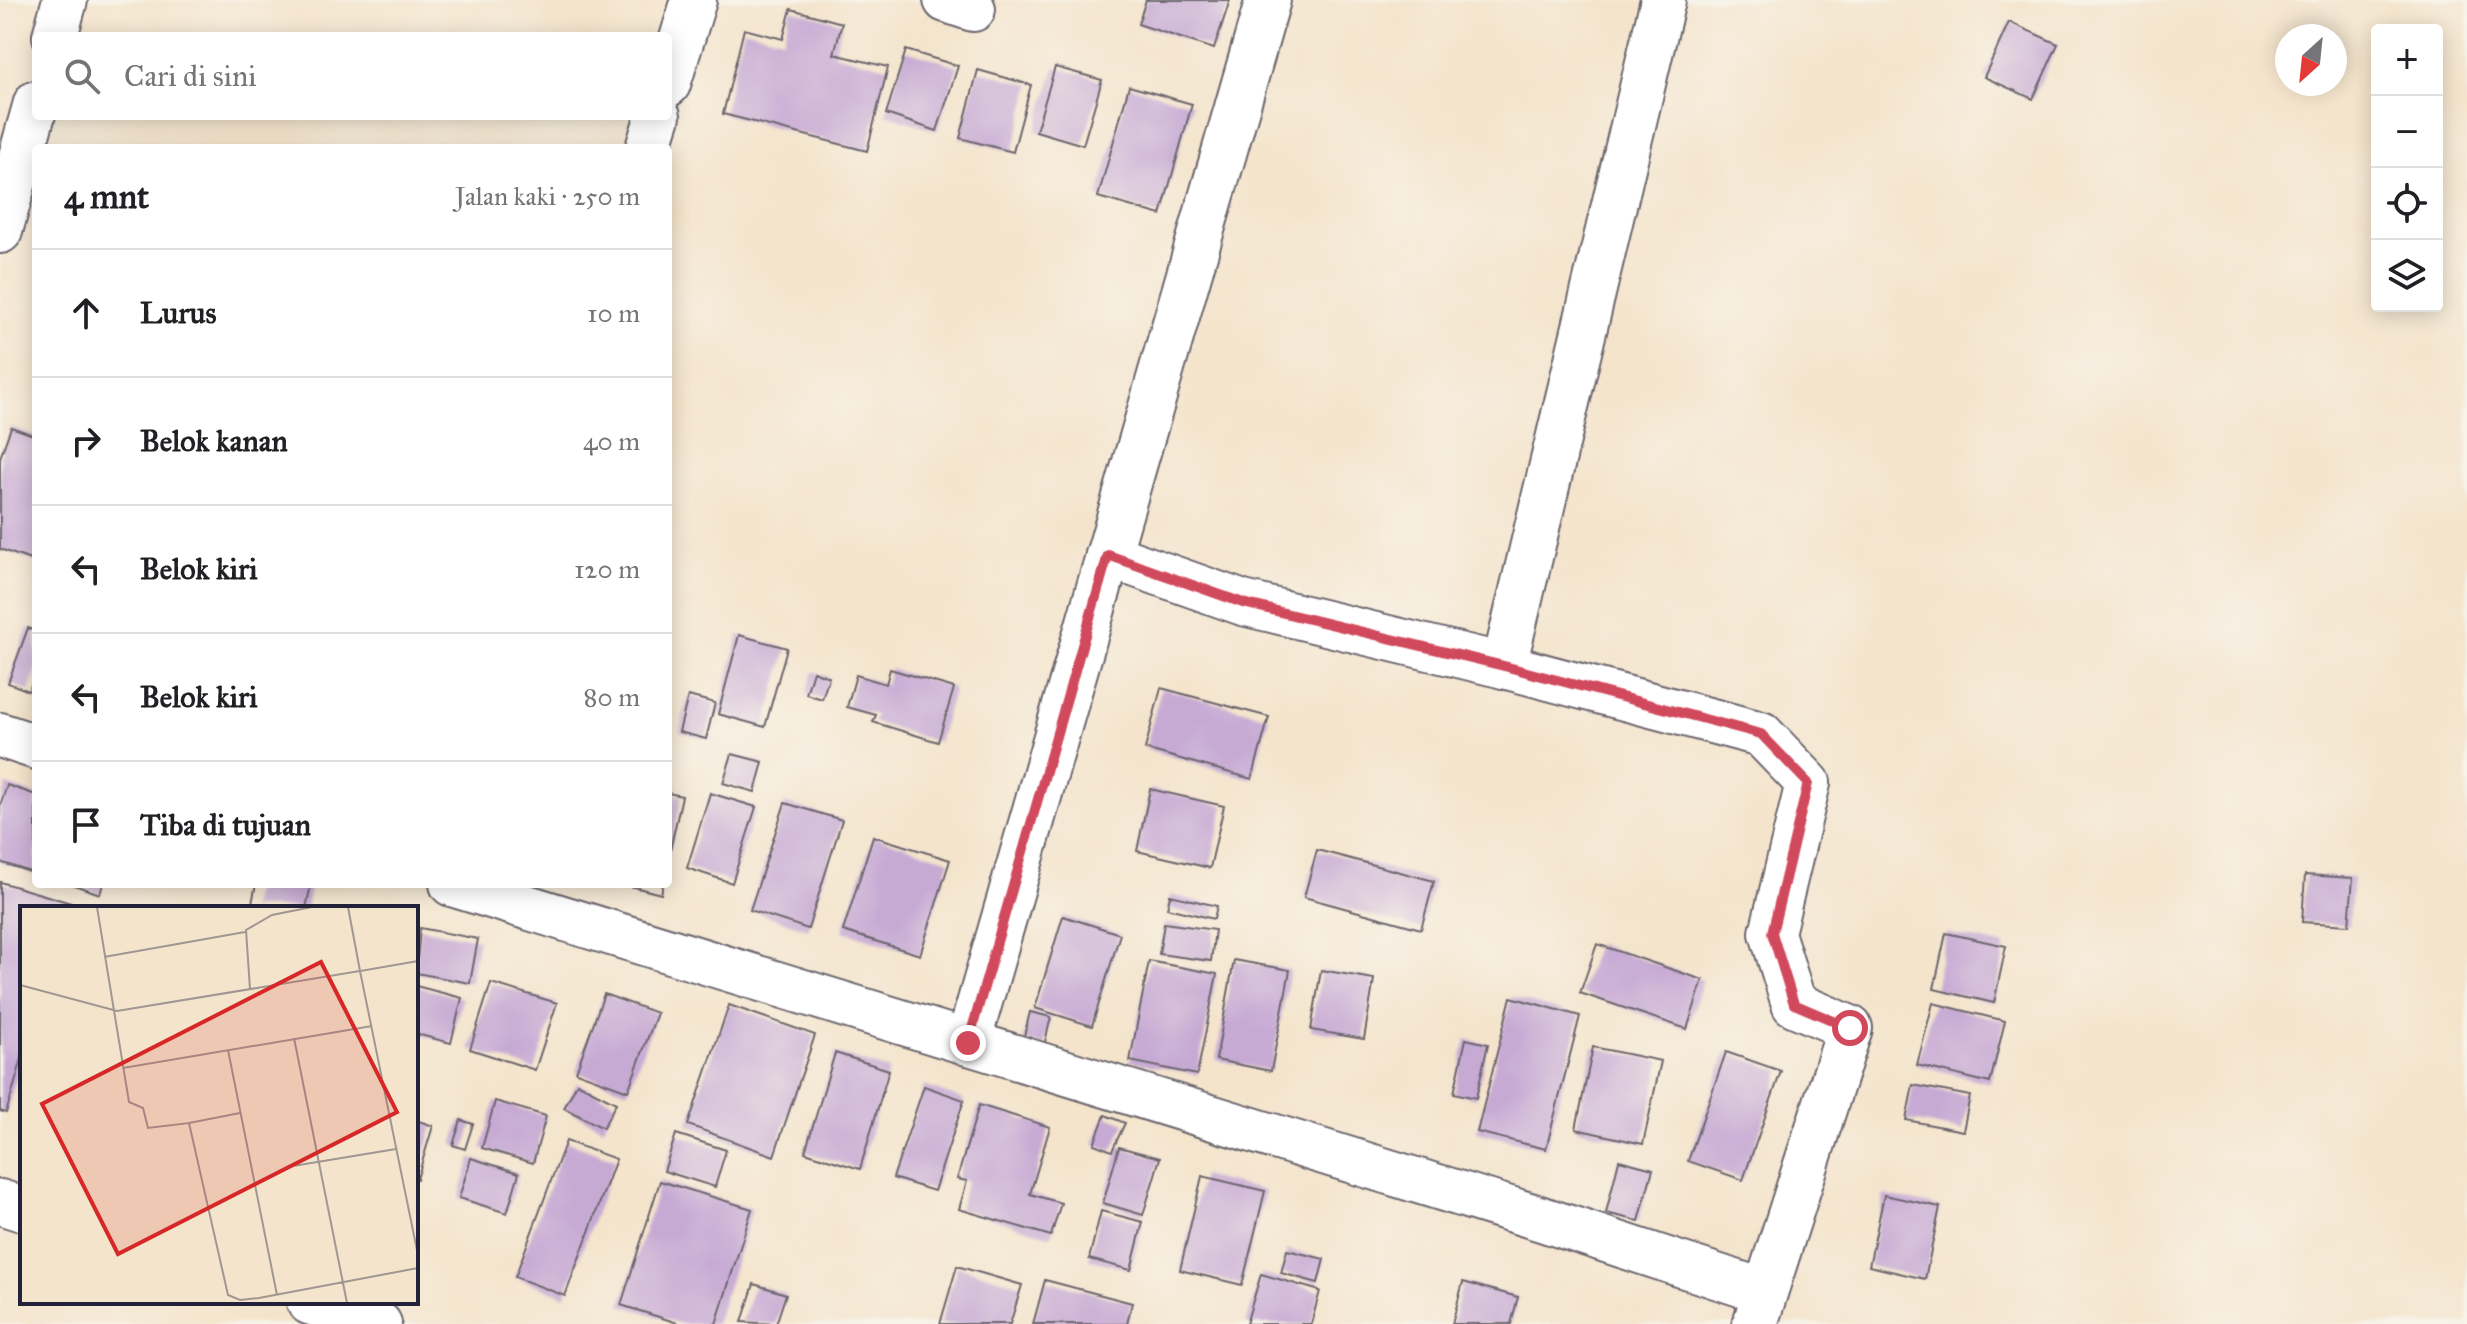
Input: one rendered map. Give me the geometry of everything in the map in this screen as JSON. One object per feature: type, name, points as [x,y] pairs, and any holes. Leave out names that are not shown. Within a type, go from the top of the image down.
[{"type":"main road","points":[[56,32],[65,0]]},
{"type":"main road","points":[[672,71],[694,0]]},
{"type":"main road","points":[[968,1043],[1268,0]]},
{"type":"main road","points":[[1504,666],[1663,0]]},
{"type":"main road","points":[[0,231],[32,117]]},
{"type":"main road","points":[[649,144],[657,120]]},
{"type":"main road","points":[[467,888],[1542,1219],[1760,1308],[1850,1028],[1794,1004],[1772,933],[1808,783],[1761,734],[1504,666],[1243,603],[1108,555]]},
{"type":"main road","points":[[0,735],[32,746]]},
{"type":"main road","points":[[0,1202],[20,1208]]},
{"type":"main road","points":[[315,1304],[379,1324]]},
{"type":"building","points":[[1146,0],[1230,0],[1214,49],[1138,24]]},
{"type":"building","points":[[791,9],[842,23],[834,54],[888,67],[867,151],[723,114],[744,29],[783,39]]},
{"type":"building","points":[[2009,22],[2058,44],[2033,99],[1984,77]]},
{"type":"building","points":[[906,50],[958,66],[937,131],[886,114]]},
{"type":"building","points":[[1055,67],[1102,80],[1083,145],[1036,131]]},
{"type":"building","points":[[978,70],[1031,85],[1013,152],[960,138]]},
{"type":"building","points":[[1129,86],[1192,104],[1161,215],[1098,197]]},
{"type":"building","points":[[11,427],[32,435],[32,561],[0,549],[0,458]]},
{"type":"building","points":[[28,628],[32,630],[32,683],[29,691],[8,683]]},
{"type":"building","points":[[739,635],[787,648],[765,727],[718,714]]},
{"type":"building","points":[[890,669],[954,688],[938,742],[873,722],[876,715],[847,707],[856,675],[886,684]]},
{"type":"building","points":[[813,671],[829,677],[822,699],[806,694]]},
{"type":"building","points":[[1161,688],[1269,717],[1252,779],[1145,749]]},
{"type":"building","points":[[688,696],[715,703],[706,739],[679,732]]},
{"type":"building","points":[[732,754],[763,762],[755,792],[723,783]]},
{"type":"building","points":[[7,785],[32,794],[32,873],[0,862],[0,806]]},
{"type":"building","points":[[1150,789],[1224,806],[1210,868],[1137,851]]},
{"type":"building","points":[[710,793],[756,807],[732,883],[687,868]]},
{"type":"building","points":[[672,794],[682,796],[672,841]]},
{"type":"building","points":[[785,803],[842,820],[808,929],[750,910]]},
{"type":"building","points":[[873,836],[950,860],[920,955],[843,931]]},
{"type":"building","points":[[1317,850],[1434,881],[1421,929],[1304,897]]},
{"type":"building","points":[[2305,875],[2353,878],[2349,925],[2302,922]]},
{"type":"building","points":[[0,882],[71,903],[70,906],[20,906],[20,1066],[6,1113],[0,1111]]},
{"type":"building","points":[[83,888],[102,888],[100,894]]},
{"type":"building","points":[[255,888],[310,888],[306,906],[251,906]]},
{"type":"building","points":[[638,888],[662,888],[661,894]]},
{"type":"building","points":[[1170,895],[1217,906],[1214,919],[1167,908]]},
{"type":"building","points":[[1063,916],[1120,934],[1092,1026],[1035,1008]]},
{"type":"building","points":[[1164,923],[1215,930],[1211,961],[1159,954]]},
{"type":"building","points":[[420,928],[478,939],[470,983],[418,973]]},
{"type":"building","points":[[1946,933],[2006,946],[1994,1003],[1934,989]]},
{"type":"building","points":[[1597,944],[1703,980],[1687,1029],[1580,993]]},
{"type":"building","points":[[1234,960],[1290,970],[1271,1071],[1216,1060]]},
{"type":"building","points":[[1149,961],[1217,974],[1197,1075],[1130,1061]]},
{"type":"building","points":[[1321,970],[1374,979],[1364,1039],[1311,1030]]},
{"type":"building","points":[[491,983],[557,1003],[535,1070],[470,1049]]},
{"type":"building","points":[[418,987],[462,998],[451,1043],[418,1035]]},
{"type":"building","points":[[604,994],[657,1013],[628,1091],[576,1072]]},
{"type":"building","points":[[1511,997],[1580,1016],[1546,1149],[1477,1132]]},
{"type":"building","points":[[1933,1003],[2005,1021],[1990,1083],[1917,1065]]},
{"type":"building","points":[[729,1005],[815,1035],[774,1156],[688,1125]]},
{"type":"building","points":[[1030,1012],[1051,1017],[1044,1046],[1023,1040]]},
{"type":"building","points":[[1466,1039],[1488,1044],[1476,1098],[1454,1093]]},
{"type":"building","points":[[1593,1047],[1661,1061],[1643,1144],[1576,1129]]},
{"type":"building","points":[[1726,1052],[1781,1071],[1743,1180],[1688,1161]]},
{"type":"building","points":[[835,1053],[889,1070],[860,1169],[805,1152]]},
{"type":"building","points":[[577,1083],[616,1103],[603,1128],[564,1108]]},
{"type":"building","points":[[1913,1085],[1970,1096],[1963,1131],[1906,1120]]},
{"type":"building","points":[[924,1086],[964,1100],[934,1191],[893,1178]]},
{"type":"building","points":[[495,1101],[546,1116],[533,1163],[482,1148]]},
{"type":"building","points":[[979,1105],[1050,1127],[1030,1194],[1061,1203],[1051,1236],[959,1209],[967,1181],[957,1179]]},
{"type":"building","points":[[1105,1115],[1125,1123],[1112,1151],[1094,1144]]},
{"type":"building","points":[[461,1120],[473,1124],[465,1149],[453,1145]]},
{"type":"building","points":[[418,1121],[433,1126],[418,1176]]},
{"type":"building","points":[[676,1134],[726,1150],[715,1187],[664,1171]]},
{"type":"building","points":[[566,1141],[616,1159],[565,1296],[515,1277]]},
{"type":"building","points":[[1119,1147],[1160,1158],[1143,1215],[1103,1203]]},
{"type":"building","points":[[471,1158],[519,1173],[507,1213],[459,1198]]},
{"type":"building","points":[[1619,1160],[1653,1169],[1639,1221],[1606,1213]]},
{"type":"building","points":[[1202,1176],[1265,1191],[1242,1285],[1180,1270]]},
{"type":"building","points":[[660,1181],[752,1209],[716,1324],[681,1324],[621,1305]]},
{"type":"building","points":[[1884,1195],[1940,1207],[1925,1279],[1869,1266]]},
{"type":"building","points":[[1101,1211],[1143,1222],[1131,1270],[1089,1259]]},
{"type":"building","points":[[1287,1250],[1324,1259],[1318,1283],[1281,1273]]},
{"type":"building","points":[[957,1266],[1022,1285],[1010,1324],[940,1324]]},
{"type":"building","points":[[1261,1274],[1320,1291],[1311,1324],[1246,1324]]},
{"type":"building","points":[[1045,1280],[1132,1303],[1127,1324],[1033,1324]]},
{"type":"building","points":[[1463,1282],[1518,1297],[1511,1324],[1452,1324]]},
{"type":"building","points":[[754,1284],[786,1294],[776,1324],[742,1322]]},
{"type":"route","points":[[968,1043],[1108,555],[1243,603],[1504,666],[1761,734],[1808,783],[1772,933],[1794,1004],[1850,1028]]}]
